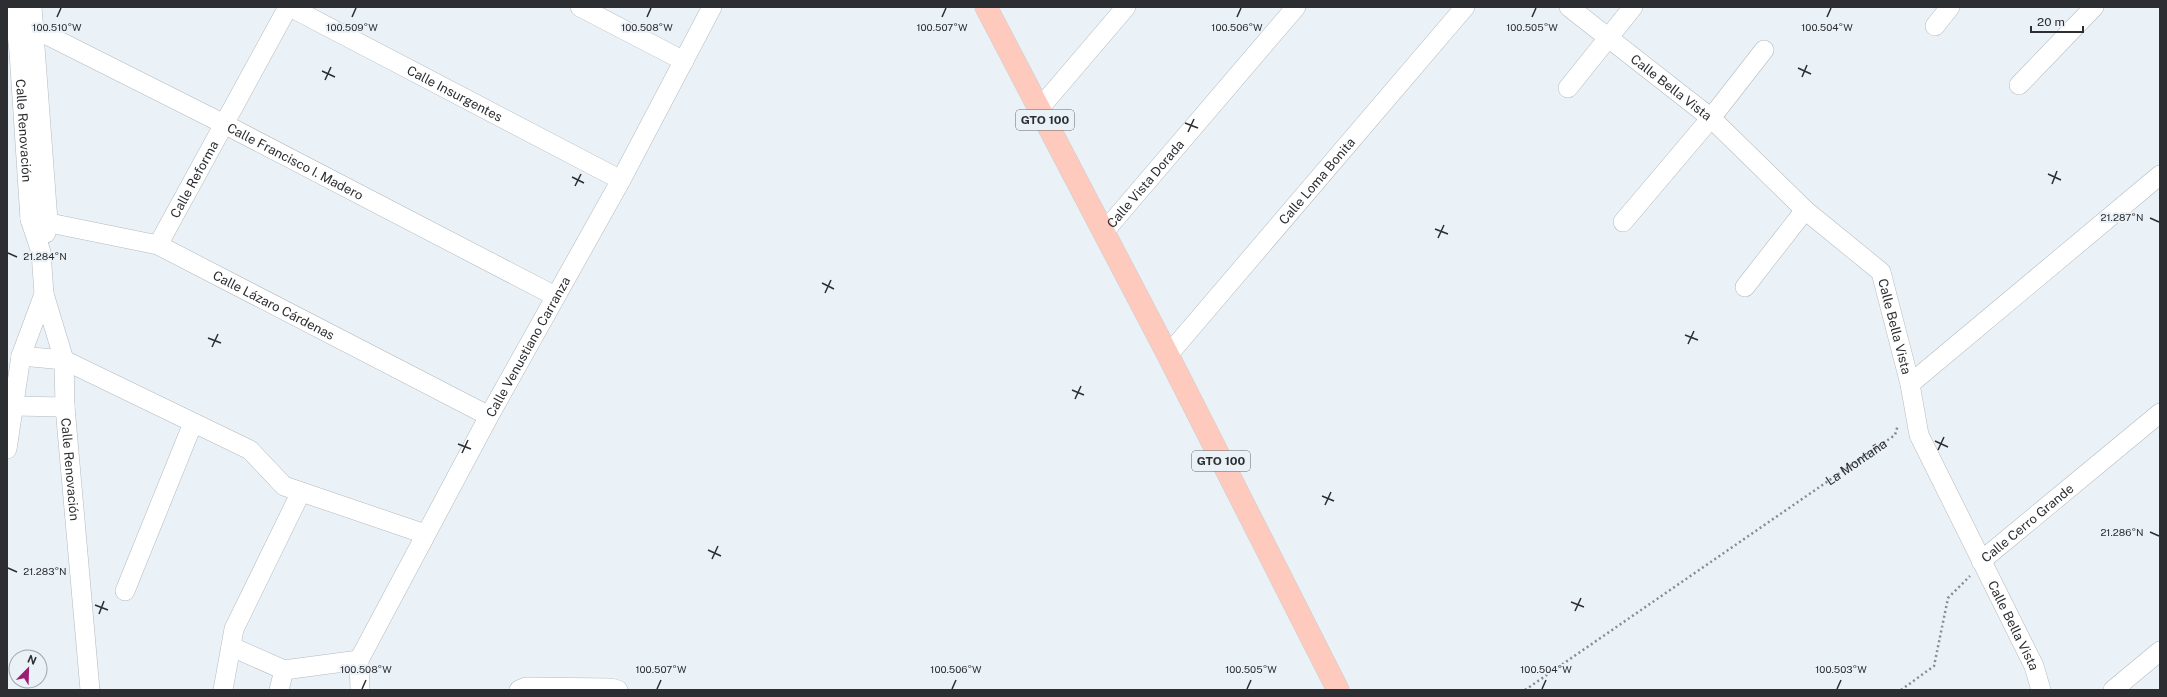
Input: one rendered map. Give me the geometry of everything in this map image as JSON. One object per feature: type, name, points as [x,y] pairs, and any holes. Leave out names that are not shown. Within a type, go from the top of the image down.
[{"type":"main road","name":"GTO 100","points":[[986,7],[1168,355],[1338,690]]},
{"type":"street","name":"Calle Renovación","points":[[14,7],[39,220]]},
{"type":"street","name":"Calle Renovación","points":[[32,7],[35,29],[39,220],[44,294],[64,360],[65,407],[90,690]]},
{"type":"street","name":"Calle Reforma","points":[[158,245],[289,7]]},
{"type":"street","name":"Calle Insurgentes","points":[[289,7],[621,180]]},
{"type":"street","points":[[580,7],[684,61]]},
{"type":"street","name":"Calle Venustiano Carranza","points":[[359,660],[489,416],[621,180],[712,7]]},
{"type":"street","points":[[1039,109],[1126,7]]},
{"type":"street","name":"Calle Vista Dorada","points":[[1103,233],[1296,7]]},
{"type":"street","name":"Calle Loma Bonita","points":[[1168,355],[1465,7]]},
{"type":"street","name":"Calle Bella Vista","points":[[1569,7],[1711,118],[1805,210],[1881,272],[1910,384],[1919,434],[2034,666],[2041,690]]},
{"type":"street","points":[[1568,88],[1633,7]]},
{"type":"street","points":[[1935,26],[1950,7]]},
{"type":"street","points":[[2019,85],[2094,7]]},
{"type":"street","name":"Calle Francisco I. Madero","points":[[35,29],[224,124],[555,296]]},
{"type":"street","points":[[1623,222],[1711,118],[1764,50]]},
{"type":"street","points":[[1910,384],[2160,175]]},
{"type":"street","points":[[1745,287],[1805,210]]},
{"type":"street","name":"Calle Lázaro Cárdenas","points":[[39,220],[158,245],[489,416]]},
{"type":"street","points":[[7,449],[21,356],[44,294]]},
{"type":"street","points":[[21,356],[64,360],[250,450],[284,486],[426,534]]},
{"type":"street","points":[[13,406],[65,407]]},
{"type":"street","name":"Calle Cerro Grande","points":[[1981,561],[2160,413]]},
{"type":"street","points":[[125,591],[193,423]]},
{"type":"street","points":[[223,690],[232,647],[234,629],[300,492]]},
{"type":"street","points":[[232,647],[284,670],[359,660],[360,690]]},
{"type":"street","points":[[2113,690],[2160,651]]},
{"type":"street","points":[[279,690],[284,670]]},
{"type":"street","points":[[519,690],[526,687],[611,688],[618,690]]},
{"type":"path","name":"La Montaña","points":[[1525,690],[1895,435],[1899,420]]},
{"type":"path","name":"Calle Cerro Grande","points":[[1901,690],[1934,666],[1948,598],[1966,582],[1981,561]]}]
